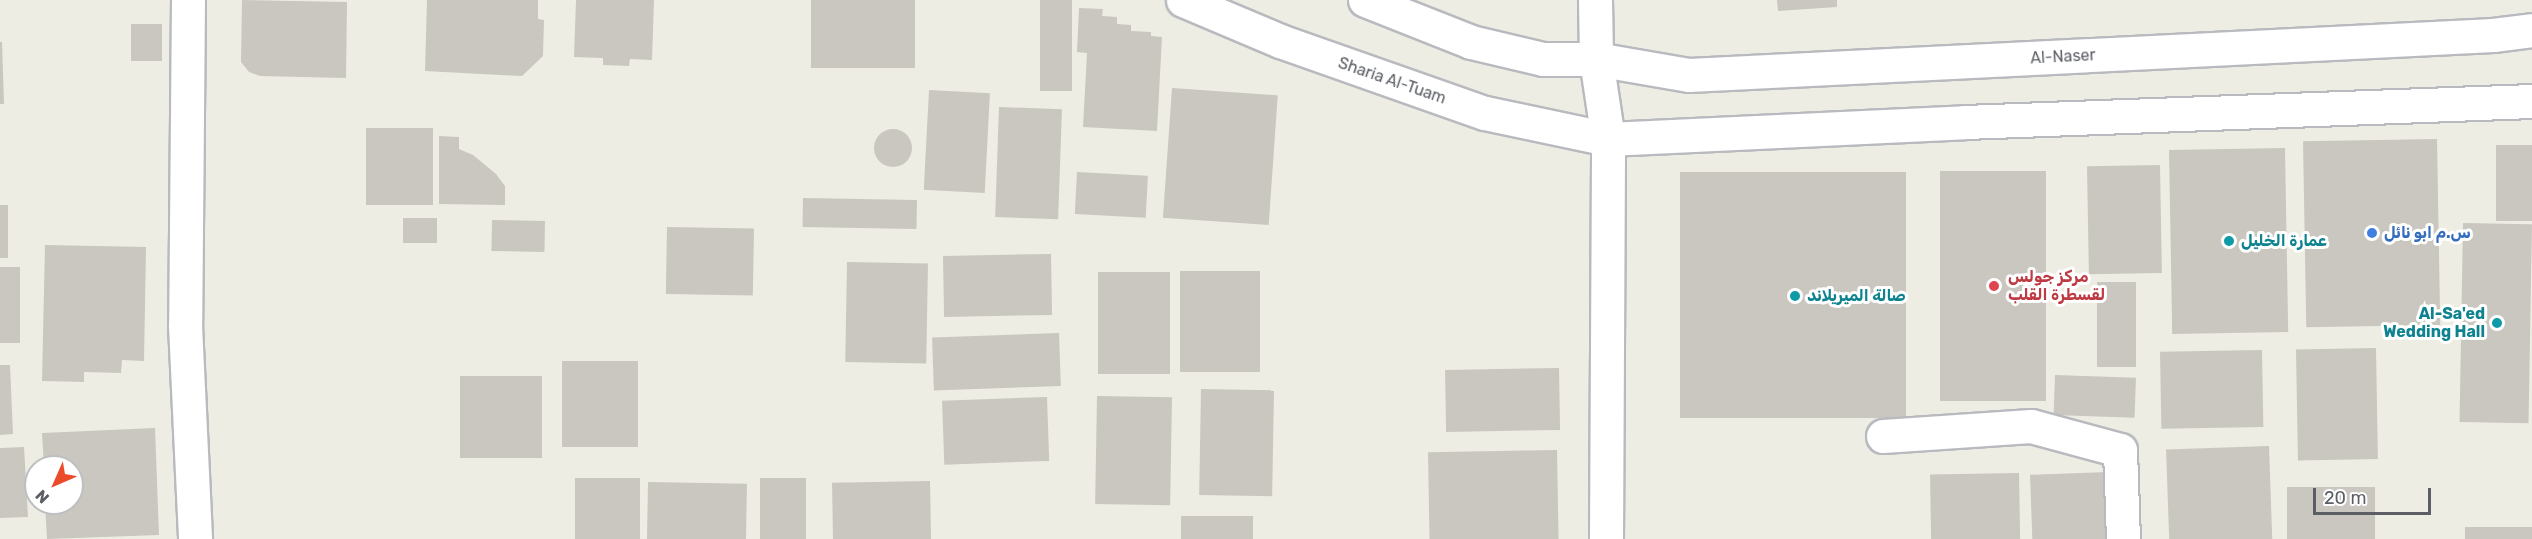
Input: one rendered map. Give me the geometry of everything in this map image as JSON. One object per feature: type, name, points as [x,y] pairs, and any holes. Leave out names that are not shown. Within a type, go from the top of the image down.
[{"type":"main road","points":[[188,0],[185,325],[195,539]]},
{"type":"main road","name":"Sharia Al-Tuam","points":[[1184,0],[1280,41],[1485,113],[1608,139]]},
{"type":"main road","points":[[1365,0],[1471,42],[1543,59],[1596,59]]},
{"type":"main road","points":[[1595,0],[1596,59],[1608,139],[1606,539]]},
{"type":"main road","name":"Al-Naser","points":[[1596,59],[1689,75],[2493,35],[2532,30]]},
{"type":"main road","points":[[1608,139],[2532,101]]},
{"type":"main road","points":[[1883,436],[2031,426],[2120,450],[2123,539]]},
{"type":"building","points":[[242,0],[347,2],[346,78],[260,76],[249,72],[241,62]]},
{"type":"building","points":[[427,0],[538,0],[538,19],[544,20],[543,56],[522,76],[425,71]]},
{"type":"building","points":[[576,0],[654,0],[652,60],[630,59],[629,66],[603,65],[603,58],[574,57]]},
{"type":"building","points":[[811,0],[915,0],[915,68],[811,68]]},
{"type":"building","points":[[1040,0],[1072,0],[1072,91],[1040,91]]},
{"type":"building","points":[[1777,0],[1837,0],[1837,7],[1778,11]]},
{"type":"building","points":[[1079,8],[1103,9],[1102,16],[1117,17],[1117,24],[1131,25],[1131,31],[1151,32],[1151,36],[1162,37],[1157,131],[1083,127],[1087,53],[1077,52]]},
{"type":"building","points":[[131,24],[162,24],[162,61],[131,61]]},
{"type":"building","points":[[0,42],[2,42],[4,104],[0,104]]},
{"type":"building","points":[[1172,88],[1278,95],[1269,225],[1163,218]]},
{"type":"building","points":[[929,90],[990,93],[985,193],[924,190]]},
{"type":"building","points":[[999,107],[1062,109],[1058,219],[995,217]]},
{"type":"building","points":[[366,128],[433,128],[433,205],[366,205]]},
{"type":"building","points":[[893,129],[900,130],[906,135],[911,141],[911,155],[906,161],[900,166],[893,167],[886,166],[880,161],[875,155],[874,148],[875,141],[880,135],[886,130]]},
{"type":"building","points":[[439,136],[459,137],[459,149],[473,155],[496,174],[505,186],[505,205],[439,204]]},
{"type":"building","name":"س.م ابو نائل","points":[[2437,139],[2440,325],[2306,327],[2303,141]]},
{"type":"building","points":[[2496,145],[2532,145],[2532,221],[2496,221]]},
{"type":"building","name":"عمارة الخليل","points":[[2285,148],[2288,332],[2172,334],[2169,150]]},
{"type":"building","points":[[2160,165],[2162,273],[2089,274],[2087,166]]},
{"type":"building","name":"مركز جولس لقسطرة القلب","points":[[1940,171],[2046,171],[2046,401],[1940,401]]},
{"type":"building","points":[[1077,172],[1148,176],[1146,218],[1075,214]]},
{"type":"building","name":"صالة الميريلاند","points":[[1680,172],[1906,172],[1906,418],[1680,418]]},
{"type":"building","points":[[803,198],[917,200],[916,229],[802,227]]},
{"type":"building","points":[[0,205],[8,205],[8,258],[0,258]]},
{"type":"building","points":[[403,218],[437,218],[437,243],[403,243]]},
{"type":"building","points":[[492,220],[545,221],[544,252],[491,251]]},
{"type":"building","name":"Al-Sa'ed Wedding Hall","points":[[2463,223],[2532,224],[2529,423],[2460,422]]},
{"type":"building","points":[[667,227],[754,229],[753,296],[666,294]]},
{"type":"building","points":[[45,245],[146,247],[144,361],[122,360],[121,373],[84,372],[84,382],[42,381]]},
{"type":"building","points":[[1051,254],[1052,315],[944,317],[943,256]]},
{"type":"building","points":[[847,262],[928,263],[926,363],[845,362]]},
{"type":"building","points":[[0,267],[20,267],[20,343],[0,343]]},
{"type":"building","points":[[1180,271],[1260,271],[1260,372],[1180,372]]},
{"type":"building","points":[[1098,272],[1170,272],[1170,374],[1098,374]]},
{"type":"building","points":[[2097,282],[2136,282],[2136,367],[2097,367]]},
{"type":"building","points":[[1059,333],[1061,386],[934,390],[932,337]]},
{"type":"building","points":[[2376,348],[2378,459],[2298,460],[2296,349]]},
{"type":"building","points":[[2262,350],[2263,427],[2161,429],[2160,352]]},
{"type":"building","points":[[562,361],[638,361],[638,447],[562,447]]},
{"type":"building","points":[[0,365],[10,365],[13,434],[0,435]]},
{"type":"building","points":[[1559,368],[1560,430],[1446,432],[1445,370]]},
{"type":"building","points":[[2055,375],[2136,378],[2135,418],[2054,415]]},
{"type":"building","points":[[460,376],[542,376],[542,458],[460,458]]},
{"type":"building","points":[[1201,389],[1274,390],[1272,496],[1199,495]]},
{"type":"building","points":[[1097,396],[1172,397],[1170,505],[1095,504]]},
{"type":"building","points":[[1047,397],[1049,461],[944,465],[942,401]]},
{"type":"building","points":[[155,428],[159,535],[47,539],[46,515],[84,515],[84,455],[43,455],[42,433]]},
{"type":"building","points":[[2269,446],[2272,539],[2169,539],[2166,450]]},
{"type":"building","points":[[24,447],[24,515],[28,517],[0,518],[0,448]]},
{"type":"building","points":[[1557,450],[1559,539],[1430,539],[1428,452]]},
{"type":"building","points":[[2108,472],[2110,539],[2032,539],[2030,475]]},
{"type":"building","points":[[2019,473],[2020,539],[1931,539],[1930,475]]},
{"type":"building","points":[[575,478],[640,478],[640,539],[575,539]]},
{"type":"building","points":[[760,478],[806,478],[806,539],[760,539]]},
{"type":"building","points":[[930,481],[931,539],[833,539],[832,483]]},
{"type":"building","points":[[648,482],[747,484],[746,539],[647,539]]},
{"type":"building","points":[[2287,487],[2375,487],[2375,539],[2287,539]]},
{"type":"building","points":[[1181,516],[1253,516],[1253,539],[1181,539]]},
{"type":"building","points":[[2465,527],[2532,527],[2532,539],[2465,539]]},
{"type":"place","name":"س.م ابو نائل","points":[[2372,233]]},
{"type":"place","name":"عمارة الخليل","points":[[2229,241]]},
{"type":"place","name":"مركز جولس لقسطرة القلب","points":[[1994,286]]},
{"type":"place","name":"صالة الميريلاند","points":[[1795,296]]},
{"type":"place","name":"Al-Sa'ed Wedding Hall","points":[[2497,323]]}]
